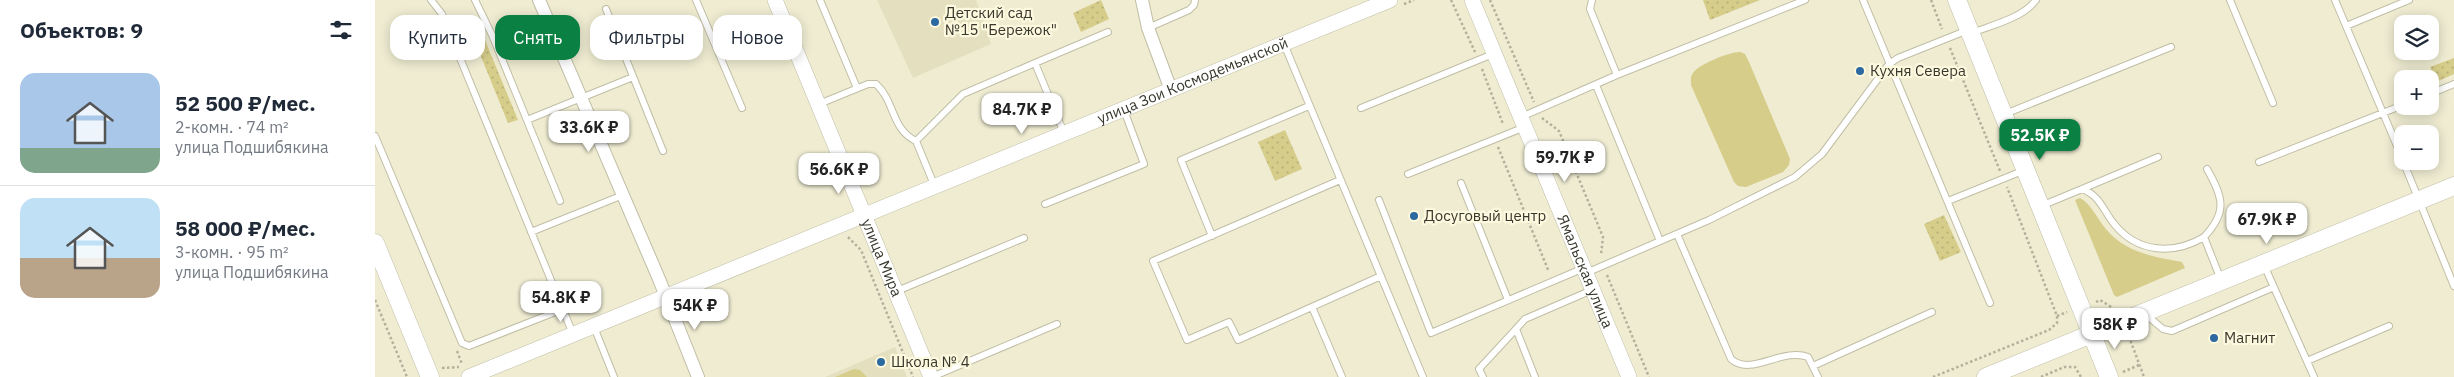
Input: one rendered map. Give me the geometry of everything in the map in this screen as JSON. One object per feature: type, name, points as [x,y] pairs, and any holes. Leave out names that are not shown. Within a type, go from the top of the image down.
[{"type":"main road","points":[[1957,0],[2109,377]]},
{"type":"main road","points":[[1987,377],[2454,186]]},
{"type":"main road","points":[[375,243],[429,376]]},
{"type":"street","points":[[539,0],[666,296],[698,377]]},
{"type":"street","name":"улица Мира","points":[[775,0],[782,15]]},
{"type":"street","points":[[1142,0],[1148,28],[1171,90]]},
{"type":"street","name":"Ямальская улица","points":[[1472,0],[1629,377]]},
{"type":"street","name":"улица Зои Космодемьянской","points":[[466,372],[594,326],[1284,44],[1393,4]]},
{"type":"street","name":"улица Мира","points":[[801,60],[931,377]]},
{"type":"lane","points":[[431,0],[442,14],[573,334]]},
{"type":"lane","points":[[475,0],[493,37],[560,201]]},
{"type":"lane","points":[[696,0],[713,40]]},
{"type":"lane","points":[[820,0],[857,88]]},
{"type":"lane","points":[[1148,28],[1189,10],[1194,5],[1195,0]]},
{"type":"lane","points":[[1592,0],[1590,9],[1617,75]]},
{"type":"lane","points":[[1408,174],[1495,139],[1523,122],[1538,110],[1617,75],[1805,0]]},
{"type":"lane","points":[[1863,0],[1990,303]]},
{"type":"lane","points":[[1379,200],[1431,333],[1556,280],[1603,266],[1779,186],[1809,166],[1822,154],[1889,64],[1946,38],[2021,13],[2030,8],[2035,0]]},
{"type":"lane","points":[[2230,0],[2273,103]]},
{"type":"lane","points":[[2335,0],[2394,139]]},
{"type":"lane","points":[[2346,26],[2409,0]]},
{"type":"lane","points":[[606,9],[663,151]]},
{"type":"lane","points":[[916,141],[963,94],[1108,32]]},
{"type":"lane","points":[[1284,44],[1423,377]]},
{"type":"lane","points":[[2004,114],[2171,48]]},
{"type":"lane","points":[[1361,108],[1494,53]]},
{"type":"lane","points":[[722,60],[743,108]]},
{"type":"lane","points":[[1035,63],[1064,134]]},
{"type":"lane","points":[[527,120],[633,77]]},
{"type":"lane","points":[[819,104],[857,88],[875,84],[881,89],[901,131],[916,141],[935,187]]},
{"type":"lane","points":[[2439,90],[2454,84]]},
{"type":"lane","points":[[1596,85],[1660,241]]},
{"type":"lane","points":[[1212,236],[1181,160],[1309,106]]},
{"type":"lane","points":[[2259,162],[2394,109]]},
{"type":"lane","points":[[1045,204],[1144,164],[1124,110]]},
{"type":"lane","points":[[375,136],[462,343],[469,346],[563,309]]},
{"type":"lane","points":[[2041,206],[2157,157]]},
{"type":"lane","points":[[1948,201],[2026,169]]},
{"type":"lane","points":[[2082,189],[2094,194],[2116,226],[2133,241],[2151,247],[2180,249],[2203,237],[2213,228],[2220,215],[2221,202],[2218,189],[2207,169]]},
{"type":"lane","points":[[2407,170],[2454,286]]},
{"type":"lane","points":[[1340,180],[1153,261],[1187,340],[1229,322],[1238,340],[1381,276]]},
{"type":"lane","points":[[1461,183],[1508,300]]},
{"type":"lane","points":[[531,232],[623,195]]},
{"type":"lane","points":[[1677,234],[1731,359],[1737,367],[1744,370],[1753,369],[1791,355],[1801,354],[1808,356],[1818,377]]},
{"type":"lane","points":[[2203,237],[2222,281]]},
{"type":"lane","points":[[895,292],[1024,238]]},
{"type":"lane","points":[[2264,264],[2313,377]]},
{"type":"lane","points":[[2144,313],[2163,329],[2172,331],[2274,286]]},
{"type":"lane","points":[[1483,377],[1479,369],[1525,319],[1593,290]]},
{"type":"lane","points":[[1312,307],[1342,377]]},
{"type":"lane","points":[[1813,366],[1933,312]]},
{"type":"lane","points":[[931,377],[1057,324]]},
{"type":"lane","points":[[594,326],[614,377]]},
{"type":"lane","points":[[2307,361],[2389,326]]},
{"type":"lane","points":[[1516,329],[1535,377]]},
{"type":"path","points":[[1393,4],[1414,0]]},
{"type":"path","points":[[1451,0],[1504,122],[1495,139],[1551,276],[1556,280]]},
{"type":"path","points":[[1490,0],[1538,110],[1547,122],[1559,131],[1603,238],[1601,258],[1603,266],[1649,377]]},
{"type":"path","points":[[1931,0],[2057,316],[2057,323],[2049,330],[1933,377]]},
{"type":"path","points":[[842,236],[853,240],[861,250],[913,377]]},
{"type":"path","points":[[375,300],[407,377]]},
{"type":"path","points":[[2142,332],[2133,336],[2131,342],[2144,377]]},
{"type":"path","points":[[429,376],[447,366],[466,372]]},
{"type":"path","points":[[2041,377],[2069,366],[2075,367],[2081,377]]},
{"type":"shaded area","name":"Детский сад №15 \"Бережок\"","points":[[877,0],[976,0],[991,44],[913,78]]},
{"type":"shaded area","points":[[1101,0],[1109,19],[1081,32],[1073,13]]},
{"type":"shaded area","points":[[1703,0],[1760,0],[1710,20]]},
{"type":"shaded area","points":[[485,40],[518,120],[508,123],[482,60],[485,60]]},
{"type":"shaded area","points":[[1741,52],[1745,54],[1749,62],[1790,159],[1789,165],[1783,172],[1746,187],[1738,186],[1734,182],[1691,85],[1692,74],[1701,66],[1722,56]]},
{"type":"shaded area","points":[[2454,58],[2454,74],[2439,81],[2439,70],[2431,70],[2430,67]]},
{"type":"shaded area","points":[[1285,130],[1302,169],[1275,181],[1258,142]]},
{"type":"shaded area","points":[[2080,198],[2091,207],[2105,228],[2121,243],[2140,252],[2182,262],[2185,268],[2117,297],[2114,295],[2075,200]]},
{"type":"shaded area","points":[[1944,215],[1961,252],[1940,261],[1924,224]]},
{"type":"shaded area","name":"Школа № 4","points":[[895,347],[907,377],[825,377]]},
{"type":"shaded area","points":[[854,369],[860,370],[867,377],[835,377]]},
{"type":"place","name":"Детский сад №15 \"Бережок\"","points":[[935,22]]},
{"type":"place","name":"Кухня Севера","points":[[1860,71]]},
{"type":"place","name":"Досуговый центр","points":[[1414,216]]},
{"type":"place","name":"Магнит","points":[[2214,338]]},
{"type":"place","name":"Школа № 4","points":[[881,362]]}]
